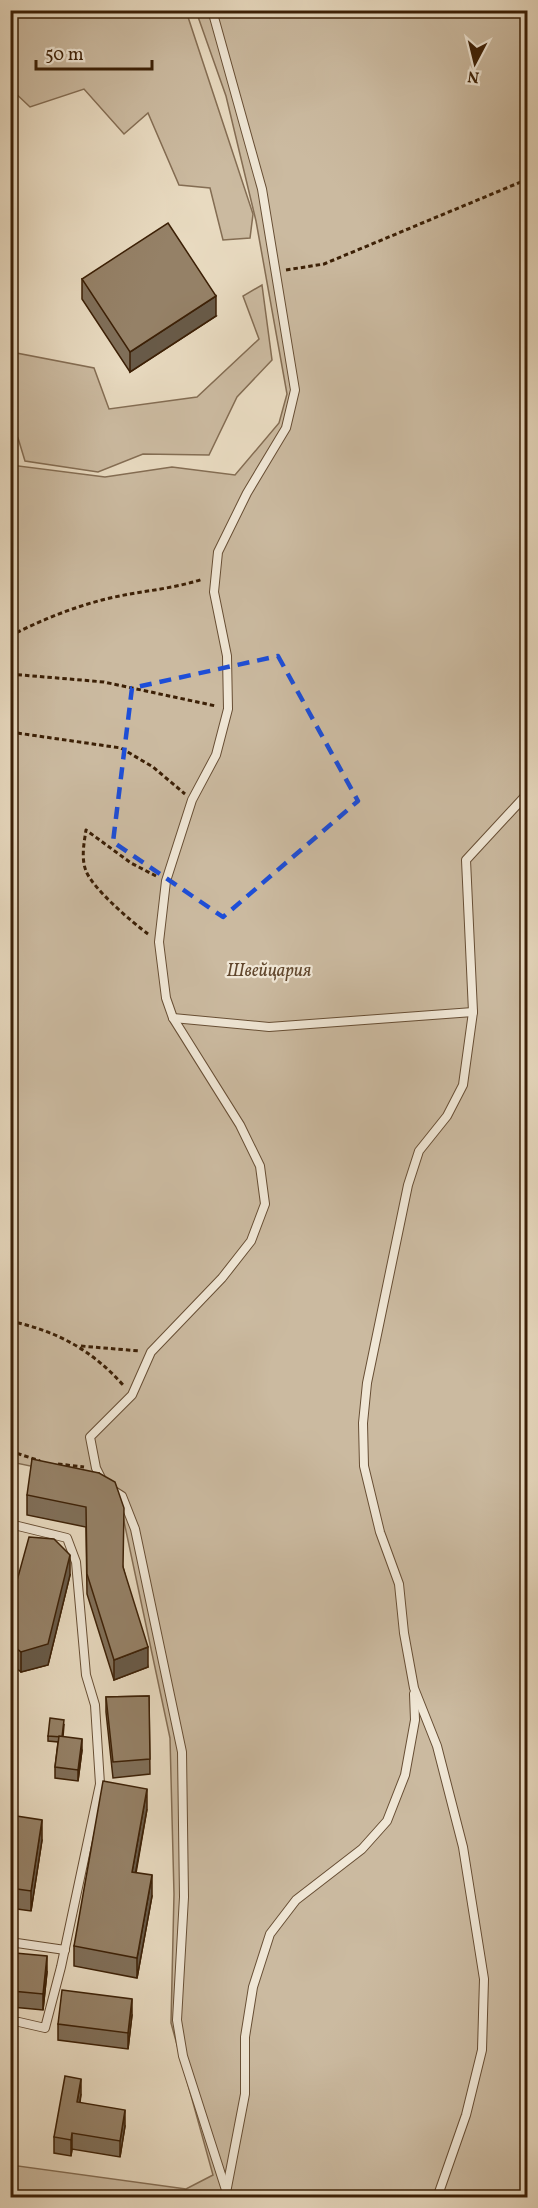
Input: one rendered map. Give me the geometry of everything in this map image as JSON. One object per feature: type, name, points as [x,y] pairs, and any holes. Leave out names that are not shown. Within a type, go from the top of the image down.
[{"type":"lane","points":[[212,10],[262,189],[295,390],[286,428],[247,493],[218,552],[214,592],[227,656],[228,708],[216,755],[192,800],[166,881],[159,942],[166,998],[173,1018],[240,1125],[260,1166],[265,1204],[251,1241],[222,1278],[150,1352],[132,1395],[90,1437],[96,1468],[103,1483],[122,1496],[135,1529],[182,1752],[184,1897],[177,2020],[183,2056],[226,2194]]},
{"type":"lane","points":[[226,2194],[244,2094],[245,2037],[253,1987],[270,1934],[296,1900],[362,1849],[387,1821],[405,1775],[415,1720],[414,1689],[404,1633],[399,1584],[380,1532],[364,1466],[366,1393],[408,1185],[419,1151],[447,1116],[463,1085],[474,1012],[466,860],[528,793]]},
{"type":"lane","points":[[173,1018],[269,1027],[474,1012]]},
{"type":"lane","points":[[10,1524],[67,1538],[76,1562],[86,1675],[95,1705],[100,1784],[65,1950],[45,2028],[19,2022]]},
{"type":"lane","points":[[414,1689],[437,1746],[463,1847],[484,1979],[482,2050],[466,2115],[437,2198]]},
{"type":"lane","points":[[10,1942],[65,1950]]},
{"type":"path","points":[[275,272],[324,264],[528,179]]},
{"type":"path","points":[[10,636],[38,622],[103,600],[174,589],[216,575]]},
{"type":"path","points":[[10,674],[104,682],[228,708]]},
{"type":"path","points":[[10,732],[121,748],[153,768],[192,800]]},
{"type":"path","points":[[159,942],[123,915],[86,872],[83,849],[86,830],[131,863],[166,881]]},
{"type":"path","points":[[10,1321],[31,1325],[79,1346],[102,1362],[132,1395]]},
{"type":"path","points":[[79,1346],[150,1352]]},
{"type":"path","points":[[10,1451],[47,1463]]},
{"type":"path","points":[[57,1464],[96,1468]]},
{"type":"highlighted area","points":[[278,656],[358,801],[223,917],[113,842],[132,688]]},
{"type":"green space","points":[[158,10],[188,17],[253,214],[250,238],[223,240],[210,188],[179,185],[148,113],[124,134],[84,89],[30,107],[11,89],[11,11]]},
{"type":"green space","name":"Швейцария","points":[[196,11],[527,11],[527,2197],[11,2197],[11,2165],[186,2189],[213,2175],[171,2023],[174,1894],[170,1738],[119,1498],[83,1477],[11,1462],[11,465],[105,477],[172,467],[235,475],[279,423],[287,394],[256,221],[226,96]]},
{"type":"green space","points":[[262,285],[272,360],[237,397],[209,455],[143,454],[98,472],[25,461],[18,438],[11,437],[11,352],[94,368],[109,409],[197,397],[259,339],[243,296]]},
{"type":"building","points":[[168,223],[216,296],[130,352],[82,279]]},
{"type":"building","points":[[32,1459],[99,1473],[115,1482],[124,1508],[123,1567],[148,1647],[114,1660],[87,1574],[86,1507],[27,1495]]},
{"type":"building","points":[[29,1537],[54,1539],[70,1555],[48,1644],[21,1652],[10,1643],[10,1606]]},
{"type":"building","points":[[10,1684],[15,1685],[10,1703]]},
{"type":"building","points":[[149,1696],[150,1759],[113,1762],[106,1697]]},
{"type":"building","points":[[50,1718],[64,1720],[62,1737],[48,1736]]},
{"type":"building","points":[[59,1736],[82,1739],[78,1770],[55,1767]]},
{"type":"building","points":[[103,1781],[147,1789],[132,1872],[152,1875],[137,1958],[74,1946]]},
{"type":"building","points":[[10,1815],[42,1820],[31,1891],[10,1888]]},
{"type":"building","points":[[15,1953],[47,1956],[43,1994],[12,1991]]},
{"type":"building","points":[[62,1990],[132,1999],[128,2033],[58,2024]]},
{"type":"building","points":[[65,2076],[81,2079],[77,2102],[125,2110],[120,2141],[72,2133],[71,2140],[54,2137]]}]
